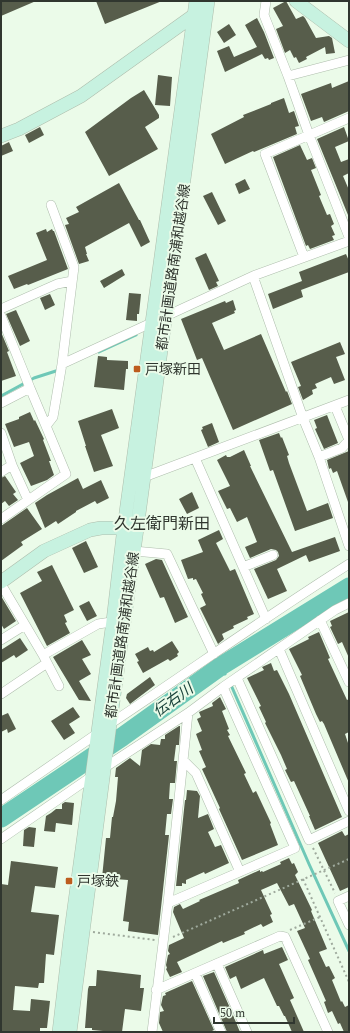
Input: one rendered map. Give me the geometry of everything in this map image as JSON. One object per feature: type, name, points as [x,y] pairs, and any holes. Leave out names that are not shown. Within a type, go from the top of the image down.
[{"type":"street","name":"都市計画道路南浦和越谷線","points":[[59,1032],[119,621],[153,322],[194,15],[205,1]]},
{"type":"street","name":"都市計画道路南浦和越谷線","points":[[119,621],[134,551],[130,528],[144,477],[166,316],[205,1]]},
{"type":"street","points":[[266,1],[264,15],[288,76],[308,136],[349,237]]},
{"type":"street","points":[[296,1],[349,42]]},
{"type":"street","points":[[1,136],[18,129],[81,96],[194,15]]},
{"type":"street","points":[[288,76],[349,60]]},
{"type":"street","points":[[304,257],[265,154],[349,118]]},
{"type":"street","points":[[46,426],[53,417],[62,364],[74,267],[51,205]]},
{"type":"street","points":[[62,364],[253,276],[349,241]]},
{"type":"street","points":[[253,276],[303,418],[319,457],[349,546]]},
{"type":"street","points":[[1,309],[57,284],[72,281]]},
{"type":"street","points":[[1,316],[66,474],[1,519]]},
{"type":"street","points":[[1,403],[30,388]]},
{"type":"street","points":[[144,477],[349,400]]},
{"type":"street","points":[[319,457],[342,448],[349,440],[335,406]]},
{"type":"street","points":[[1,433],[12,465],[28,500]]},
{"type":"street","points":[[195,458],[266,619]]},
{"type":"street","points":[[1,472],[12,465]]},
{"type":"street","points":[[59,686],[1,583],[44,552],[90,530],[101,528],[130,528]]},
{"type":"street","points":[[134,551],[167,554],[214,654]]},
{"type":"street","points":[[243,567],[273,555]]},
{"type":"street","points":[[1,800],[103,732],[296,598],[349,564]]},
{"type":"street","points":[[1,839],[98,768],[188,713],[320,620],[349,602]]},
{"type":"street","points":[[320,620],[349,682]]},
{"type":"street","points":[[1,694],[45,659],[98,624],[119,621]]},
{"type":"street","points":[[1,640],[26,625]]},
{"type":"street","points":[[279,649],[349,811]]},
{"type":"street","points":[[237,678],[309,840],[349,821]]},
{"type":"street","points":[[168,903],[295,848],[223,687]]},
{"type":"street","points":[[152,1032],[156,990],[168,903],[188,713]]},
{"type":"street","points":[[184,761],[196,773],[240,872]]},
{"type":"street","name":"都市計画道路南浦和越谷線","points":[[70,1032],[82,931],[98,768]]},
{"type":"street","points":[[349,896],[338,901],[349,925]]},
{"type":"street","points":[[156,990],[282,936],[285,937],[328,1032]]},
{"type":"street","points":[[217,964],[248,1032]]},
{"type":"street","points":[[195,973],[221,1032]]},
{"type":"path","points":[[309,840],[338,901]]},
{"type":"path","points":[[82,931],[156,940],[172,938],[349,859]]},
{"type":"path","points":[[303,879],[349,982]]},
{"type":"path","points":[[282,936],[284,932],[320,917]]},
{"type":"building","points":[[1,1],[36,1],[1,16]]},
{"type":"building","points":[[96,1],[162,1],[105,24]]},
{"type":"building","points":[[286,1],[296,19],[303,16],[305,18],[316,38],[329,36],[332,38],[335,53],[326,54],[325,47],[306,57],[307,59],[299,63],[296,57],[294,58],[290,50],[285,53],[276,29],[283,26],[273,8]]},
{"type":"building","points":[[257,18],[274,58],[269,60],[268,58],[265,59],[262,54],[225,72],[217,51],[229,46],[234,57],[257,47],[245,25]]},
{"type":"building","points":[[229,24],[236,35],[224,43],[217,32]]},
{"type":"building","points":[[158,75],[172,77],[170,106],[155,105]]},
{"type":"building","points":[[349,81],[349,111],[324,122],[322,117],[311,121],[301,94],[331,83],[332,88]]},
{"type":"building","points":[[144,90],[159,115],[159,118],[145,127],[158,149],[109,176],[85,132]]},
{"type":"building","points":[[284,98],[289,113],[294,111],[299,126],[295,127],[297,134],[254,152],[253,151],[225,164],[211,134],[244,117],[243,115]]},
{"type":"building","points":[[40,127],[44,135],[29,143],[25,135]]},
{"type":"building","points":[[344,127],[349,141],[335,147],[341,162],[349,159],[349,173],[343,176],[349,190],[348,215],[317,139]]},
{"type":"building","points":[[9,142],[13,151],[1,156],[1,146]]},
{"type":"building","points":[[300,145],[307,160],[312,158],[316,168],[311,170],[321,195],[319,196],[327,215],[330,214],[334,224],[331,226],[335,235],[332,236],[334,240],[310,249],[308,245],[306,246],[273,157]]},
{"type":"building","points":[[245,179],[250,189],[239,194],[235,184]]},
{"type":"building","points":[[119,183],[140,220],[150,242],[141,247],[129,223],[85,247],[89,261],[79,264],[65,225],[69,224],[66,218],[79,212],[76,207]]},
{"type":"building","points":[[212,192],[226,221],[218,225],[203,196]]},
{"type":"building","points":[[46,229],[47,232],[52,229],[54,231],[68,269],[14,289],[8,276],[47,260],[36,233]]},
{"type":"building","points":[[206,253],[219,281],[216,282],[218,286],[209,290],[195,258]]},
{"type":"building","points":[[346,254],[349,261],[349,272],[301,290],[303,297],[273,309],[268,294],[302,281],[299,272]]},
{"type":"building","points":[[122,269],[125,275],[104,288],[100,281]]},
{"type":"building","points":[[129,293],[141,294],[137,321],[126,320]]},
{"type":"building","points":[[50,294],[55,305],[45,310],[40,298]]},
{"type":"building","points":[[233,300],[236,310],[234,311],[235,313],[212,323],[224,350],[261,334],[292,404],[233,430],[202,358],[197,360],[181,319],[225,301],[226,303]]},
{"type":"building","points":[[16,310],[30,341],[20,346],[6,314]]},
{"type":"building","points":[[1,332],[9,351],[7,352],[16,376],[1,381]]},
{"type":"building","points":[[340,342],[345,354],[336,357],[345,380],[334,384],[331,377],[315,384],[317,388],[312,390],[313,394],[303,400],[298,387],[301,386],[291,362]]},
{"type":"building","points":[[98,356],[107,357],[107,360],[128,361],[124,390],[94,387]]},
{"type":"building","points":[[112,409],[119,428],[101,435],[113,466],[94,472],[78,421]]},
{"type":"building","points":[[30,412],[44,439],[43,440],[51,461],[49,461],[54,475],[47,480],[31,486],[20,463],[34,456],[29,442],[14,447],[5,424],[19,419],[19,417]]},
{"type":"building","points":[[327,415],[338,443],[324,449],[315,429],[317,428],[314,420]]},
{"type":"building","points":[[212,423],[219,442],[208,447],[201,430],[203,429],[202,427]]},
{"type":"building","points":[[279,433],[289,455],[287,456],[289,463],[307,511],[328,503],[333,518],[295,531],[273,470],[270,471],[259,440]]},
{"type":"building","points":[[244,450],[250,466],[292,552],[335,537],[340,551],[309,562],[306,555],[277,569],[287,591],[268,599],[254,569],[276,560],[279,556],[278,552],[271,549],[250,558],[245,547],[257,542],[247,517],[237,522],[230,508],[227,509],[218,491],[230,486],[217,460],[226,455],[227,457],[230,457]]},
{"type":"building","points":[[349,451],[348,502],[337,471],[333,473],[331,468],[329,469],[327,460]]},
{"type":"building","points":[[5,476],[16,492],[13,494],[18,500],[9,506],[5,501],[1,504],[1,478]]},
{"type":"building","points":[[78,478],[83,489],[101,480],[109,498],[97,504],[95,501],[76,511],[58,524],[56,521],[45,528],[35,503]]},
{"type":"building","points":[[192,492],[199,508],[187,514],[179,499]]},
{"type":"building","points":[[27,508],[42,529],[21,542],[23,545],[1,561],[1,526]]},
{"type":"building","points":[[219,530],[223,539],[216,543],[230,571],[235,569],[254,614],[247,617],[248,619],[233,626],[234,628],[222,634],[224,639],[218,644],[200,608],[206,605],[201,594],[203,593],[196,579],[188,579],[181,560],[203,552],[198,540]]},
{"type":"building","points":[[86,541],[98,567],[84,573],[72,548]]},
{"type":"building","points":[[156,559],[162,560],[188,617],[175,623],[164,597],[160,598],[145,564]]},
{"type":"building","points":[[52,565],[74,610],[64,615],[67,622],[65,623],[70,633],[47,646],[20,593],[42,581],[37,572]]},
{"type":"building","points":[[1,596],[16,621],[4,629],[1,624]]},
{"type":"building","points":[[89,601],[97,616],[87,621],[79,606]]},
{"type":"building","points":[[349,612],[349,658],[342,642],[338,644],[330,627],[332,626],[330,621]]},
{"type":"building","points":[[319,632],[330,658],[328,659],[347,700],[349,699],[349,732],[345,734],[349,746],[349,783],[324,724],[322,721],[320,722],[316,714],[300,676],[302,675],[289,649]]},
{"type":"building","points":[[20,638],[28,650],[16,658],[14,655],[1,663],[1,650]]},
{"type":"building","points":[[82,640],[91,655],[82,659],[91,674],[79,681],[91,701],[79,700],[53,657]]},
{"type":"building","points":[[172,641],[179,652],[177,654],[178,656],[170,661],[168,659],[143,673],[137,662],[139,661],[135,654],[148,647],[150,651],[153,650],[154,652]]},
{"type":"building","points":[[271,663],[274,671],[277,670],[289,694],[342,817],[315,830],[294,781],[291,782],[285,770],[287,769],[259,707],[261,706],[247,678],[264,670],[262,667]]},
{"type":"building","points":[[150,677],[155,685],[130,704],[126,698],[127,694]]},
{"type":"building","points":[[220,697],[226,709],[222,711],[229,729],[227,730],[230,735],[228,736],[246,773],[244,774],[253,793],[256,791],[271,823],[270,824],[278,845],[242,860],[202,769],[206,767],[199,751],[202,750],[196,734],[202,731],[197,719],[201,717],[199,712],[213,706],[212,703]]},
{"type":"building","points":[[73,707],[80,717],[69,724],[75,733],[64,740],[51,721]]},
{"type":"building","points":[[8,713],[16,729],[8,733],[7,729],[1,732],[1,716]]},
{"type":"building","points":[[179,726],[179,745],[176,745],[174,761],[177,761],[175,783],[170,783],[169,799],[173,799],[171,814],[167,814],[165,835],[169,835],[158,935],[128,931],[129,922],[123,921],[128,880],[102,878],[106,838],[110,838],[112,817],[116,801],[118,777],[115,777],[116,768],[130,758],[140,766],[142,750],[151,744],[160,745],[161,739],[165,739],[165,735]]},
{"type":"building","points":[[187,790],[197,791],[200,796],[198,818],[208,814],[214,829],[208,832],[215,847],[221,845],[229,863],[205,874],[204,872],[186,880],[186,884],[182,883],[182,886],[176,886],[185,800]]},
{"type":"building","points":[[65,802],[74,803],[72,825],[56,823],[55,832],[44,831],[46,816],[56,809],[62,809],[62,804]]},
{"type":"building","points":[[29,827],[36,828],[34,847],[23,846],[24,830]]},
{"type":"building","points":[[342,831],[345,836],[349,834],[349,887],[340,891],[318,843]]},
{"type":"building","points":[[289,858],[292,864],[294,863],[298,872],[295,875],[312,910],[311,911],[327,949],[319,952],[326,967],[329,966],[335,978],[332,980],[341,1002],[342,1001],[345,1007],[349,1005],[349,1032],[344,1032],[340,1023],[338,1024],[332,1011],[328,1013],[324,1002],[326,1001],[308,960],[310,959],[297,931],[305,928],[294,904],[289,906],[277,883],[261,890],[272,914],[270,915],[273,922],[263,927],[261,924],[244,932],[245,934],[223,943],[222,941],[177,962],[182,972],[170,977],[166,969],[168,955],[170,954],[168,951],[169,945],[184,938],[173,912],[174,907],[180,904],[183,909],[200,901],[199,900],[239,883],[238,880],[260,870],[260,872],[263,872],[281,864],[280,862]]},
{"type":"building","points":[[11,861],[58,867],[55,888],[35,886],[31,912],[59,915],[54,955],[46,954],[44,983],[39,983],[38,988],[15,986],[13,1010],[30,1011],[31,999],[50,1001],[47,1028],[40,1028],[40,1032],[1,1032],[1,884],[8,885]]},
{"type":"building","points":[[282,947],[288,960],[279,964],[294,998],[290,1000],[304,1032],[292,1032],[285,1016],[279,1006],[277,1006],[264,978],[241,989],[236,976],[230,979],[225,967],[263,950],[264,954]]},
{"type":"building","points":[[97,970],[141,975],[140,988],[144,988],[141,1011],[125,1009],[122,1032],[102,1032],[103,1031],[92,1030],[92,1028],[85,1028],[88,989],[89,986],[96,986]]},
{"type":"building","points":[[214,972],[240,1032],[227,1032],[203,976]]},
{"type":"building","points":[[192,981],[214,1030],[210,1032],[163,1032],[159,1023],[160,1012],[164,1011],[161,1005],[163,996],[166,995],[165,993]]},
{"type":"waterway","points":[[99,352],[136,335]]},
{"type":"waterway","points":[[1,396],[34,378],[59,370]]},
{"type":"waterway","name":"伝右川","points":[[1,818],[122,737],[221,666],[349,587]]},
{"type":"waterway","points":[[221,666],[225,674]]},
{"type":"waterway","points":[[231,685],[309,864],[349,951]]},
{"type":"place","name":"戸塚新田","points":[[137,369]]},
{"type":"place","name":"戸塚鋏","points":[[69,881]]},
{"type":"district","name":"久左衛門新田","points":[[162,523]]}]
